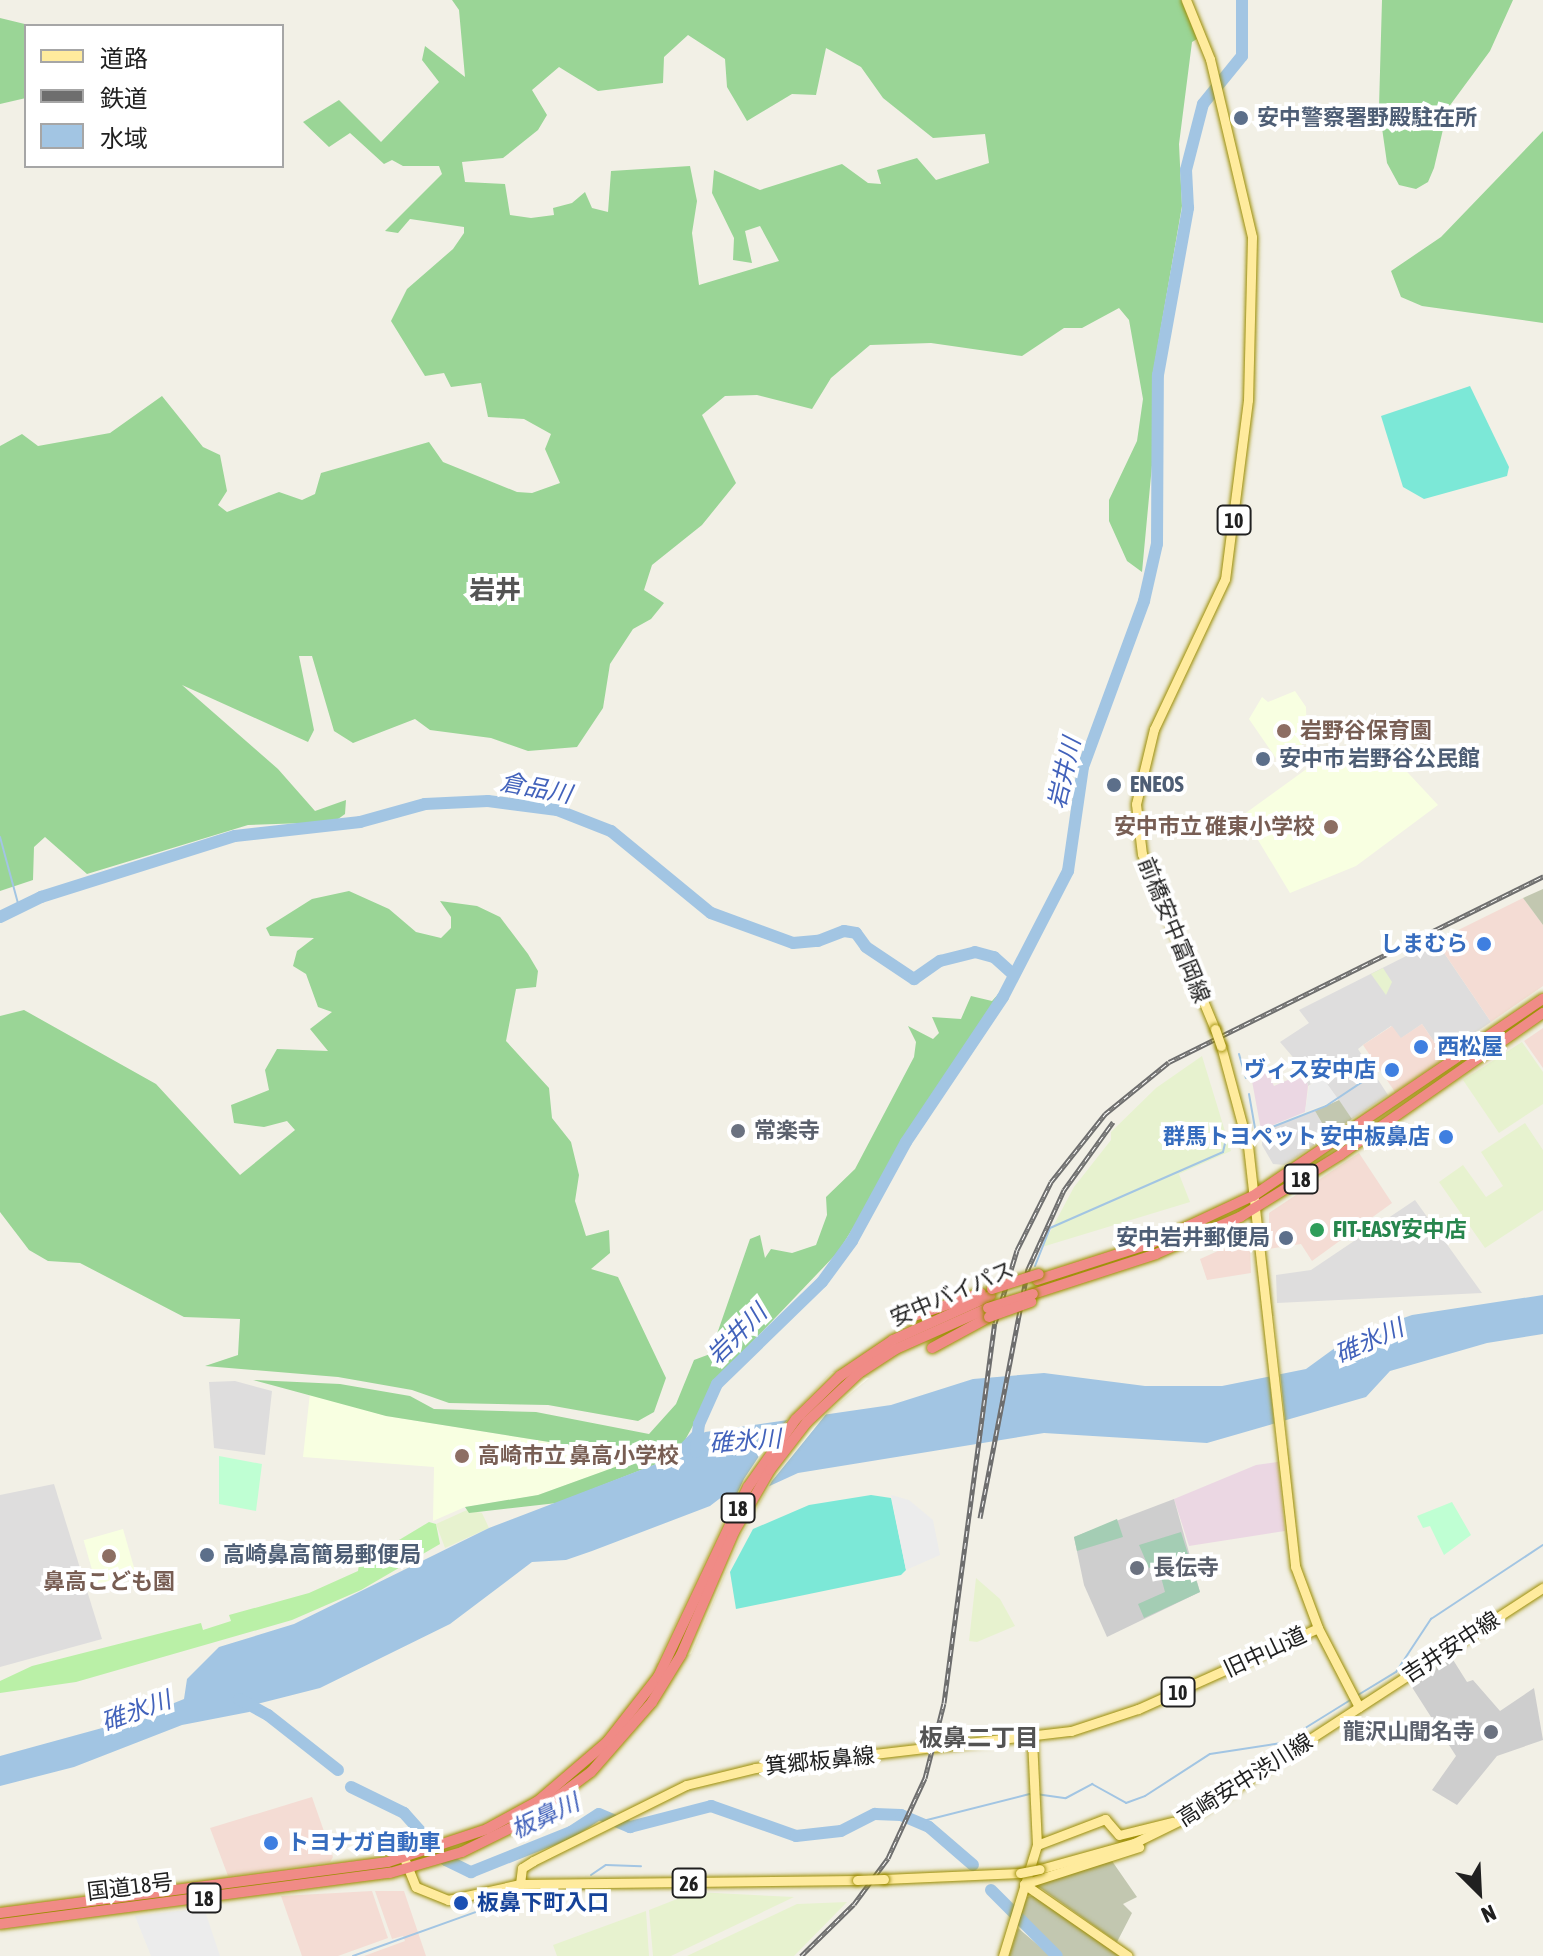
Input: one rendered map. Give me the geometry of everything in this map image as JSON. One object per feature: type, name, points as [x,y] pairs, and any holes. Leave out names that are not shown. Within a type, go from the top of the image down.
[{"type":"highway","name":"18","points":[[990,1303],[1038,1277],[1152,1243],[1253,1196],[1543,999]]},
{"type":"highway","name":"安中バイパス","points":[[405,1863],[508,1818],[562,1783],[626,1720],[667,1661],[755,1475],[796,1419],[840,1376],[893,1340],[990,1303],[1032,1298],[1156,1254],[1254,1208],[1543,1013]]},
{"type":"highway","name":"安中バイパス","points":[[405,1863],[446,1858],[515,1827],[591,1772],[635,1725],[681,1655],[734,1532],[770,1470],[807,1422],[859,1373],[910,1342],[990,1303]]},
{"type":"highway","points":[[911,1317],[990,1303]]},
{"type":"highway","points":[[932,1348],[990,1303]]},
{"type":"highway","name":"国道18号","points":[[0,1913],[405,1863]]},
{"type":"highway","name":"国道18号","points":[[0,1924],[405,1863]]},
{"type":"main road","name":"前橋安中富岡線","points":[[1186,0],[1216,80],[1252,237],[1255,278],[1248,400],[1230,556],[1222,591],[1154,729],[1136,804],[1142,854],[1215,1029],[1244,1121],[1295,1566],[1318,1628]]},
{"type":"main road","name":"吉井安中線","points":[[1356,1701],[1543,1588]]},
{"type":"main road","points":[[1318,1628],[1356,1701]]},
{"type":"main road","name":"旧中山道","points":[[1032,1739],[1138,1709],[1318,1628]]},
{"type":"main road","name":"高崎安中渋川線","points":[[520,1884],[857,1880],[1020,1873],[1040,1869],[1134,1843],[1199,1811],[1356,1701]]},
{"type":"main road","points":[[1003,1956],[1037,1845],[1037,1793],[1032,1739]]},
{"type":"main road","name":"箕郷板鼻線","points":[[520,1884],[526,1865],[686,1785],[755,1768],[1032,1739]]},
{"type":"main road","points":[[1024,1884],[1136,1848],[1199,1811]]},
{"type":"main road","points":[[1037,1845],[1105,1819],[1119,1835],[1182,1820]]},
{"type":"main road","name":"26","points":[[405,1863],[416,1887],[442,1899],[520,1884]]},
{"type":"main road","points":[[1024,1884],[1128,1956]]},
{"type":"shaded area","points":[[1470,386],[1509,467],[1507,476],[1424,499],[1403,487],[1381,416]]},
{"type":"shaded area","points":[[1295,691],[1306,707],[1307,739],[1282,767],[1249,719],[1262,697],[1268,702]]},
{"type":"shaded area","name":"安中市立 碓東小学校","points":[[1358,745],[1396,760],[1438,805],[1356,866],[1290,893],[1243,815],[1330,752]]},
{"type":"shaded area","points":[[1543,889],[1543,925],[1523,898]]},
{"type":"shaded area","points":[[1523,898],[1543,925],[1543,986],[1491,1022],[1436,941]]},
{"type":"shaded area","points":[[1436,941],[1491,1022],[1443,1055],[1422,1024],[1400,1039],[1391,1026],[1363,1045],[1358,1049],[1388,1095],[1352,1119],[1322,1077],[1308,1086],[1303,1069],[1280,1042],[1309,1023],[1299,1010]]},
{"type":"shaded area","points":[[1383,968],[1392,982],[1386,995],[1371,974]]},
{"type":"shaded area","points":[[1422,1024],[1445,1058],[1395,1092],[1363,1045],[1392,1026],[1401,1038]]},
{"type":"shaded area","points":[[1543,1028],[1543,1068],[1524,1041]]},
{"type":"shaded area","points":[[1522,1042],[1543,1072],[1543,1104],[1499,1133],[1463,1080]]},
{"type":"shaded area","points":[[1202,1056],[1231,1151],[1179,1174],[1190,1202],[1042,1247],[1074,1187],[1111,1140],[1111,1132],[1156,1088]]},
{"type":"shaded area","points":[[1266,1070],[1274,1086],[1304,1073],[1308,1086],[1305,1112],[1261,1130],[1252,1081]]},
{"type":"shaded area","points":[[1322,1077],[1338,1099],[1305,1112],[1309,1086]]},
{"type":"shaded area","points":[[1339,1100],[1352,1119],[1329,1135],[1315,1111]]},
{"type":"shaded area","points":[[1315,1111],[1329,1135],[1285,1165],[1273,1164],[1262,1145],[1262,1131]]},
{"type":"shaded area","points":[[1525,1123],[1543,1150],[1543,1210],[1485,1248],[1439,1182],[1463,1165],[1486,1197],[1503,1186],[1481,1152]]},
{"type":"shaded area","points":[[1359,1153],[1392,1203],[1312,1261],[1301,1244],[1269,1249],[1269,1213]]},
{"type":"shaded area","points":[[1415,1200],[1482,1293],[1277,1303],[1276,1275],[1311,1270]]},
{"type":"shaded area","points":[[1250,1246],[1251,1273],[1207,1280],[1200,1259],[1220,1250]]},
{"type":"shaded area","points":[[235,1381],[272,1391],[265,1455],[214,1448],[209,1382]]},
{"type":"shaded area","name":"高崎市立 鼻高小学校","points":[[310,1393],[386,1416],[606,1451],[630,1462],[538,1495],[465,1507],[433,1521],[434,1467],[303,1457]]},
{"type":"shaded area","points":[[1278,1462],[1285,1531],[1189,1546],[1174,1499],[1256,1465]]},
{"type":"shaded area","points":[[54,1484],[102,1639],[0,1667],[0,1495]]},
{"type":"shaded area","points":[[871,1495],[891,1498],[906,1570],[901,1575],[736,1609],[730,1572],[753,1529],[809,1505]]},
{"type":"shaded area","points":[[891,1495],[909,1500],[933,1520],[940,1555],[906,1570]]},
{"type":"shaded area","name":"長伝寺","points":[[1174,1499],[1200,1592],[1107,1637],[1084,1585],[1074,1537]]},
{"type":"shaded area","points":[[467,1510],[482,1513],[489,1528],[445,1548],[436,1524]]},
{"type":"shaded area","points":[[1117,1519],[1123,1537],[1077,1551],[1074,1537]]},
{"type":"shaded area","name":"鼻高こども園","points":[[123,1529],[136,1575],[97,1586],[84,1540]]},
{"type":"shaded area","points":[[1181,1532],[1200,1592],[1144,1618],[1138,1604],[1165,1592],[1158,1566],[1149,1568],[1139,1545]]},
{"type":"shaded area","points":[[976,1578],[1000,1599],[1015,1626],[977,1642],[969,1641]]},
{"type":"shaded area","name":"龍沢山聞名寺","points":[[1450,1655],[1467,1682],[1473,1680],[1500,1711],[1534,1688],[1543,1740],[1497,1756],[1457,1805],[1432,1790],[1456,1756],[1408,1681]]},
{"type":"shaded area","name":"トヨナガ自動車","points":[[312,1797],[333,1857],[330,1862],[228,1876],[210,1828]]},
{"type":"shaded area","points":[[1112,1861],[1137,1897],[1123,1904],[1132,1913],[1117,1942],[1035,1884]]},
{"type":"shaded area","points":[[372,1891],[388,1938],[338,1956],[302,1956],[281,1896]]},
{"type":"shaded area","points":[[375,1891],[404,1891],[426,1956],[364,1956],[405,1941],[403,1936],[392,1939]]},
{"type":"shaded area","points":[[695,1892],[794,1897],[671,1956],[653,1956],[649,1910]]},
{"type":"shaded area","points":[[1035,1895],[1119,1956],[1060,1956],[1019,1921],[1027,1897]]},
{"type":"shaded area","points":[[847,1902],[794,1956],[687,1956],[797,1904]]},
{"type":"shaded area","points":[[204,1908],[220,1956],[151,1956],[135,1916]]},
{"type":"shaded area","points":[[646,1911],[649,1956],[557,1956],[553,1945]]},
{"type":"shaded area","points":[[1018,1928],[1051,1956],[1009,1956]]},
{"type":"green space","points":[[452,0],[1181,0],[1197,39],[1192,42],[1179,144],[1182,206],[1153,373],[1154,444],[1142,572],[1127,561],[1109,521],[1109,500],[1137,441],[1143,399],[1129,320],[1119,308],[1082,328],[1064,328],[1022,356],[931,343],[870,345],[831,378],[812,409],[757,395],[725,396],[702,415],[736,483],[702,525],[652,565],[644,590],[664,603],[651,619],[633,629],[610,664],[603,708],[577,747],[528,751],[491,738],[430,730],[415,719],[353,743],[334,731],[312,656],[299,656],[314,730],[308,742],[182,685],[278,769],[315,811],[346,800],[345,814],[334,822],[248,825],[87,874],[45,837],[34,847],[33,880],[0,891],[0,446],[22,434],[38,446],[110,433],[162,396],[203,447],[220,455],[227,491],[218,505],[227,512],[279,492],[302,500],[315,494],[321,473],[429,442],[443,462],[517,492],[532,493],[560,483],[545,449],[551,434],[524,419],[488,417],[481,383],[451,387],[444,373],[425,376],[391,321],[407,289],[453,249],[464,233],[464,227],[410,219],[398,233],[385,231],[442,174],[439,166],[403,166],[392,160],[384,164],[350,133],[329,147],[303,122],[339,100],[381,142],[439,82],[422,60],[425,46],[465,77],[459,10]],"holes":[[[688,35],[725,59],[727,87],[747,121],[792,94],[816,95],[826,48],[861,67],[883,98],[933,138],[985,134],[989,163],[936,180],[917,158],[877,170],[881,184],[868,183],[842,164],[760,190],[714,170],[712,193],[734,238],[733,260],[752,263],[745,231],[760,226],[779,261],[699,285],[692,233],[697,201],[690,166],[611,171],[608,212],[592,208],[585,192],[572,203],[553,208],[554,215],[531,218],[510,215],[505,184],[465,182],[462,162],[503,158],[538,130],[547,115],[532,90],[559,67],[598,91],[663,83],[664,57]]]},
{"type":"green space","points":[[1382,0],[1513,0],[1490,51],[1448,108],[1434,168],[1428,182],[1416,189],[1399,185],[1387,163],[1379,107]]},
{"type":"green space","points":[[0,18],[25,24],[24,98],[0,104]]},
{"type":"green space","points":[[1543,131],[1543,323],[1422,306],[1401,297],[1391,271],[1441,237]]},
{"type":"green space","points":[[349,891],[389,909],[416,932],[441,938],[451,928],[451,917],[440,901],[477,906],[500,917],[538,971],[536,987],[516,989],[506,1041],[549,1088],[552,1118],[571,1142],[579,1175],[575,1201],[586,1236],[609,1230],[610,1253],[591,1269],[618,1277],[666,1378],[654,1412],[638,1421],[548,1405],[449,1403],[412,1390],[338,1377],[205,1366],[238,1355],[240,1319],[184,1317],[80,1263],[48,1261],[29,1250],[0,1212],[0,1016],[24,1010],[156,1084],[240,1175],[295,1130],[287,1121],[264,1127],[234,1123],[231,1105],[269,1090],[265,1070],[277,1049],[328,1051],[310,1029],[332,1012],[318,1007],[306,974],[293,966],[297,951],[314,938],[270,936],[266,928],[312,899]]},
{"type":"green space","points":[[1001,991],[838,1252],[720,1376],[684,1442],[664,1461],[557,1503],[469,1513],[465,1507],[538,1495],[629,1462],[606,1451],[386,1416],[253,1380],[340,1384],[410,1396],[434,1409],[536,1412],[649,1434],[676,1404],[694,1360],[710,1354],[750,1239],[760,1235],[765,1258],[771,1249],[792,1253],[816,1245],[827,1215],[826,1197],[855,1169],[914,1057],[916,1042],[908,1026],[933,1039],[939,1033],[932,1017],[961,1019],[971,996],[992,1001]]},
{"type":"green space","points":[[219,1456],[262,1464],[256,1511],[219,1504]]},
{"type":"green space","points":[[1452,1502],[1471,1535],[1444,1555],[1430,1526],[1423,1528],[1417,1516]]},
{"type":"green space","points":[[429,1522],[436,1524],[440,1544],[361,1590],[292,1620],[76,1682],[0,1693],[0,1681],[32,1666],[201,1623],[203,1630],[231,1621],[229,1615],[309,1593],[358,1571],[359,1564]]},
{"type":"water","name":"碓氷川","points":[[1543,1295],[1543,1334],[1487,1343],[1390,1371],[1366,1397],[1207,1443],[1044,1433],[798,1473],[748,1496],[723,1496],[710,1506],[566,1560],[532,1562],[450,1624],[320,1688],[257,1704],[249,1712],[182,1725],[74,1767],[0,1786],[0,1756],[124,1722],[136,1727],[152,1712],[184,1699],[187,1679],[219,1647],[294,1624],[489,1528],[664,1461],[693,1431],[695,1439],[705,1432],[891,1405],[973,1379],[1044,1373],[1145,1386],[1222,1386],[1306,1369],[1350,1337],[1412,1315]]},
{"type":"pier","points":[[1274,1316],[1288,1448],[1277,1449],[1263,1317]]},
{"type":"pier","points":[[832,1372],[869,1378],[827,1413],[772,1481],[741,1536],[691,1654],[657,1663],[744,1479],[771,1438]]},
{"type":"waterway","name":"岩井川","points":[[696,1452],[699,1424],[717,1384],[822,1282],[852,1241],[906,1142],[1003,997],[1068,871],[1083,767],[1144,601],[1157,544],[1158,375],[1188,208],[1186,170],[1203,104],[1242,56],[1242,0]]},
{"type":"waterway","name":"倉品川","points":[[0,917],[41,897],[235,836],[360,822],[425,804],[488,801],[557,810],[611,831],[711,913],[793,943],[818,941],[844,931],[856,933],[866,947],[914,979],[940,961],[975,952],[994,957],[1013,974]]},
{"type":"waterway","points":[[0,837],[19,907]]},
{"type":"waterway","points":[[1239,1054],[1246,1078]]},
{"type":"waterway","points":[[1262,1131],[1326,1106],[1374,1074]]},
{"type":"waterway","points":[[1249,1094],[1256,1132]]},
{"type":"waterway","points":[[1035,1266],[1050,1228],[1223,1152],[1225,1143]]},
{"type":"waterway","points":[[1358,1695],[1396,1672],[1431,1619],[1543,1545]]},
{"type":"waterway","name":"板鼻川","points":[[239,1699],[268,1715],[338,1770]]},
{"type":"waterway","points":[[1036,1794],[1066,1798],[1092,1784],[1126,1803],[1145,1796],[1210,1754],[1281,1743],[1352,1699]]},
{"type":"waterway","name":"板鼻川","points":[[351,1787],[404,1813],[446,1860],[471,1872],[571,1832],[599,1814],[630,1827],[711,1806],[796,1836],[841,1831],[875,1814],[901,1815],[929,1827],[973,1865]]},
{"type":"waterway","points":[[919,1822],[1030,1794]]},
{"type":"waterway","points":[[591,1875],[606,1865],[641,1866]]},
{"type":"waterway","points":[[353,1956],[526,1894],[584,1889]]},
{"type":"waterway","points":[[991,1890],[1057,1956]]},
{"type":"railway","points":[[801,1956],[854,1904],[888,1858],[925,1778],[944,1703],[995,1323],[1017,1250],[1051,1182],[1105,1114],[1169,1062],[1543,876]]},
{"type":"railway","points":[[980,1518],[1028,1269],[1064,1190],[1113,1122]]},
{"type":"place","name":"安中警察署野殿駐在所","points":[[1241,118]]},
{"type":"place","name":"岩野谷保育園","points":[[1284,731]]},
{"type":"place","name":"安中市 岩野谷公民館","points":[[1263,759]]},
{"type":"place","name":"ENEOS","points":[[1114,785]]},
{"type":"place","name":"安中市立 碓東小学校","points":[[1331,827]]},
{"type":"place","name":"しまむら","points":[[1484,944]]},
{"type":"place","name":"西松屋","points":[[1421,1047]]},
{"type":"place","name":"ヴィス安中店","points":[[1392,1070]]},
{"type":"place","name":"常楽寺","points":[[738,1131]]},
{"type":"place","name":"群馬トヨペット 安中板鼻店","points":[[1446,1137]]},
{"type":"place","name":"FIT-EASY安中店","points":[[1317,1230]]},
{"type":"place","name":"安中岩井郵便局","points":[[1286,1238]]},
{"type":"place","name":"高崎市立 鼻高小学校","points":[[462,1456]]},
{"type":"place","name":"高崎鼻高簡易郵便局","points":[[207,1555]]},
{"type":"place","name":"鼻高こども園","points":[[109,1556]]},
{"type":"place","name":"長伝寺","points":[[1137,1568]]},
{"type":"place","name":"龍沢山聞名寺","points":[[1491,1732]]},
{"type":"place","name":"トヨナガ自動車","points":[[271,1843]]},
{"type":"place","name":"板鼻下町入口","points":[[461,1903]]},
{"type":"district","name":"岩井","points":[[495,591]]},
{"type":"district","name":"板鼻二丁目","points":[[979,1738]]}]
